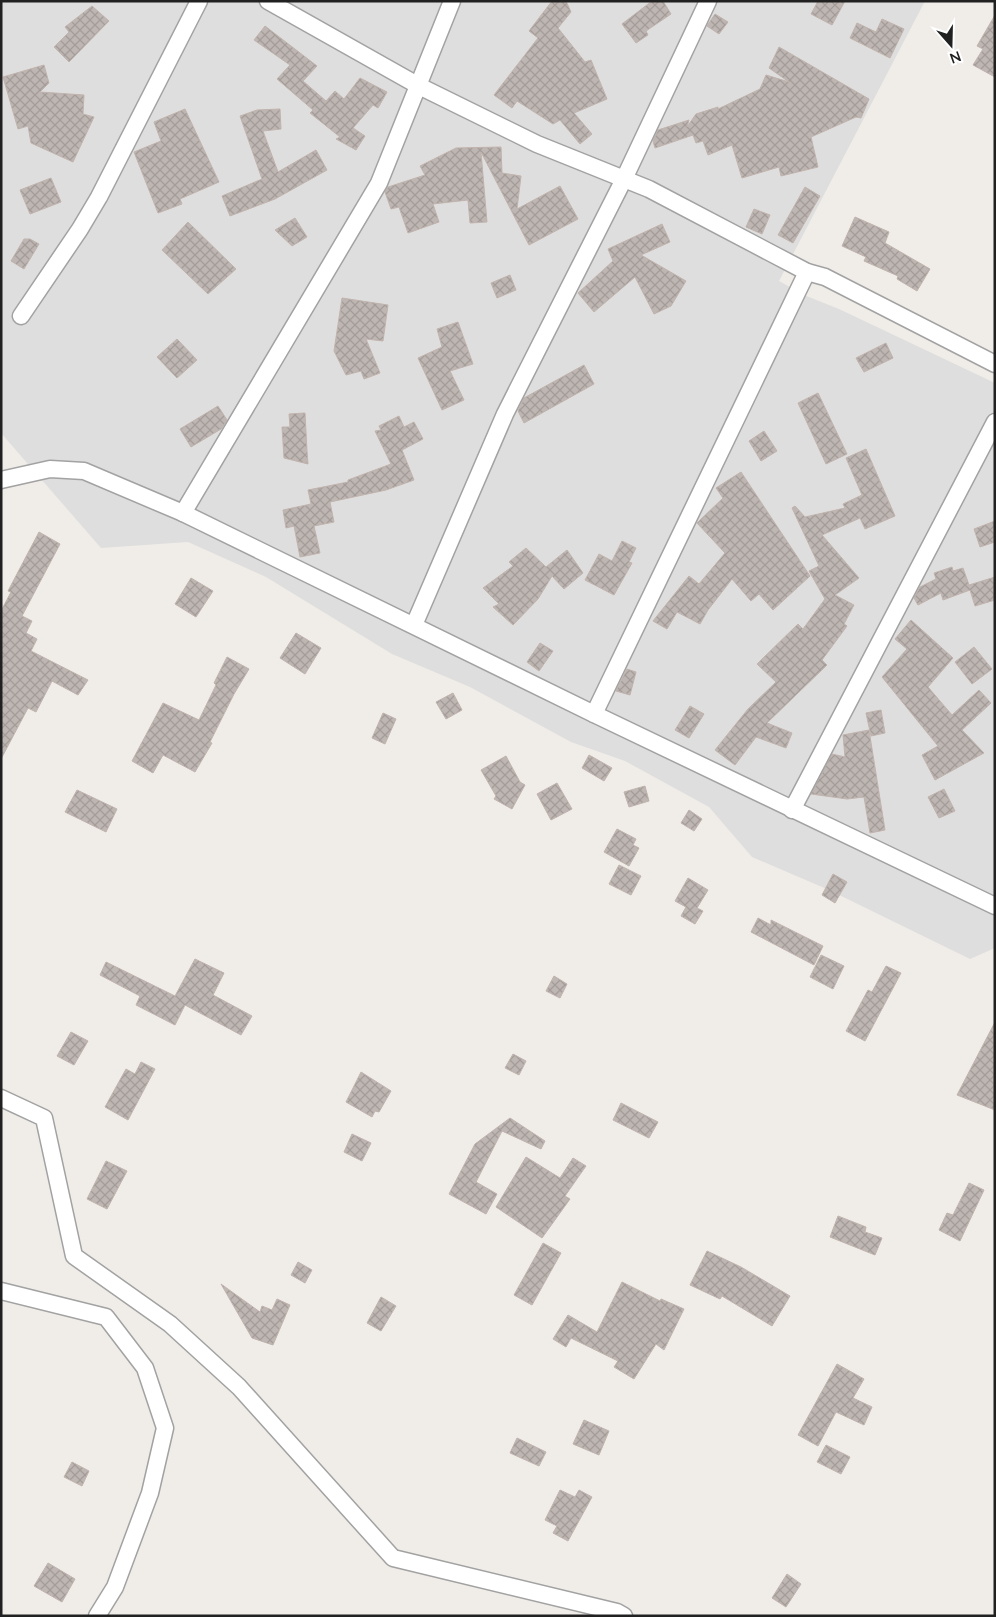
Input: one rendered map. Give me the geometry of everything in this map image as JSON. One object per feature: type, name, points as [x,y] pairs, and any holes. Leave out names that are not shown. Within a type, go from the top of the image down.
[{"type":"street","points":[[22,316],[99,197],[199,1]]},
{"type":"street","points":[[268,1],[419,86],[537,144],[624,179],[704,216],[808,272],[825,277],[995,364]]},
{"type":"street","points":[[183,513],[379,183],[452,1]]},
{"type":"street","points":[[414,625],[505,414],[624,179],[708,1]]},
{"type":"street","points":[[594,714],[808,272]]},
{"type":"street","points":[[792,810],[995,422]]},
{"type":"street","points":[[1,480],[50,470],[84,471],[183,513],[792,810],[995,906]]},
{"type":"street","points":[[1,1098],[44,1118],[74,1256],[170,1324],[239,1387],[393,1558],[617,1612],[624,1616]]},
{"type":"street","points":[[1,1291],[106,1317],[145,1368],[165,1428],[150,1493],[114,1587],[97,1616]]},
{"type":"shaded area","points":[[1,1],[925,1],[779,281],[804,295],[839,309],[995,383],[995,948],[970,959],[829,890],[752,857],[709,807],[625,761],[571,742],[470,687],[392,654],[266,577],[188,542],[101,548],[1,433]]},
{"type":"building","points":[[552,1],[566,1],[571,12],[558,28],[585,62],[591,60],[607,99],[574,113],[592,134],[580,144],[560,120],[553,124],[517,101],[512,108],[494,95],[538,38],[529,31]]},
{"type":"building","points":[[652,1],[663,1],[671,14],[646,31],[648,35],[636,43],[622,24]]},
{"type":"building","points":[[818,1],[845,1],[832,25],[811,14]]},
{"type":"building","points":[[92,6],[109,21],[69,62],[54,47],[69,32],[65,27]]},
{"type":"building","points":[[715,14],[728,22],[719,34],[707,26]]},
{"type":"building","points":[[995,15],[995,77],[973,65],[983,49],[977,46]]},
{"type":"building","points":[[882,19],[904,29],[890,58],[850,38],[857,23],[876,32]]},
{"type":"building","points":[[265,26],[317,66],[303,81],[326,101],[335,91],[344,99],[360,78],[387,92],[378,108],[373,105],[353,128],[365,136],[356,150],[336,139],[340,137],[310,113],[313,110],[277,79],[290,65],[254,40]]},
{"type":"building","points":[[779,47],[869,99],[861,118],[856,117],[811,137],[818,167],[781,176],[779,167],[742,178],[732,145],[708,155],[703,141],[696,143],[693,135],[655,148],[653,141],[658,130],[689,120],[687,127],[696,114],[718,107],[718,109],[760,89],[766,75],[789,82],[769,68]]},
{"type":"building","points":[[44,65],[49,83],[40,92],[84,95],[83,114],[94,117],[73,162],[31,143],[28,126],[18,129],[3,77]]},
{"type":"building","points":[[185,109],[219,182],[180,199],[182,204],[158,213],[134,152],[161,141],[154,122]]},
{"type":"building","points":[[280,109],[281,129],[263,131],[278,172],[316,150],[327,170],[275,199],[230,216],[222,196],[262,179],[240,116],[257,110]]},
{"type":"building","points":[[501,147],[502,173],[521,176],[517,209],[560,186],[578,219],[529,245],[481,152],[487,222],[470,223],[468,200],[433,204],[439,222],[408,233],[399,207],[391,209],[385,192],[388,187],[425,175],[420,166],[456,148]]},
{"type":"building","points":[[51,178],[61,202],[30,214],[20,190]]},
{"type":"building","points":[[805,187],[820,196],[793,243],[778,235]]},
{"type":"building","points":[[754,209],[770,215],[762,234],[746,227]]},
{"type":"building","points":[[855,217],[889,232],[885,243],[930,269],[917,291],[897,279],[898,276],[864,261],[866,257],[842,246]]},
{"type":"building","points":[[295,218],[307,237],[292,246],[275,230]]},
{"type":"building","points":[[188,222],[236,269],[208,294],[162,250]]},
{"type":"building","points":[[662,224],[670,242],[641,255],[686,281],[671,306],[654,314],[635,277],[594,312],[578,293],[613,261],[608,249]]},
{"type":"building","points":[[24,239],[30,239],[39,244],[24,269],[11,261]]},
{"type":"building","points":[[510,275],[516,290],[497,298],[491,283]]},
{"type":"building","points":[[342,298],[388,305],[383,341],[366,339],[380,373],[364,379],[361,371],[346,375],[334,351]]},
{"type":"building","points":[[458,322],[473,364],[450,371],[464,400],[442,410],[418,358],[442,347],[437,329]]},
{"type":"building","points":[[177,339],[197,360],[177,378],[157,357]]},
{"type":"building","points":[[886,343],[893,358],[864,372],[856,358]]},
{"type":"building","points":[[584,365],[594,384],[524,423],[518,411],[524,398]]},
{"type":"building","points":[[818,393],[847,454],[826,464],[798,403]]},
{"type":"building","points":[[218,406],[227,420],[221,429],[191,447],[180,429]]},
{"type":"building","points":[[305,413],[308,464],[284,458],[282,427],[290,427],[289,414]]},
{"type":"building","points":[[399,416],[404,427],[414,422],[423,439],[402,450],[414,480],[386,490],[330,502],[334,522],[314,526],[320,553],[300,557],[294,526],[286,528],[283,510],[311,504],[308,490],[348,482],[348,480],[391,464],[375,431],[381,430],[379,426]]},
{"type":"building","points":[[764,431],[777,451],[761,461],[749,441]]},
{"type":"building","points":[[866,449],[895,516],[865,529],[860,518],[822,535],[859,578],[835,595],[854,605],[844,624],[847,626],[822,660],[827,665],[767,723],[792,733],[786,748],[756,737],[735,765],[715,750],[748,709],[776,682],[757,664],[798,624],[803,629],[825,599],[809,571],[819,566],[792,508],[795,506],[805,517],[845,508],[843,504],[862,495],[846,458]]},
{"type":"building","points":[[741,472],[810,576],[773,610],[759,594],[751,601],[732,579],[708,610],[700,624],[677,612],[667,629],[653,621],[689,576],[699,584],[725,553],[697,523],[723,498],[716,488]]},
{"type":"building","points":[[995,521],[995,542],[980,547],[974,529]]},
{"type":"building","points":[[39,532],[60,544],[22,616],[32,621],[26,633],[37,639],[31,651],[88,680],[78,695],[52,681],[36,712],[28,708],[1,759],[1,611],[11,592],[8,591]]},
{"type":"building","points":[[622,541],[636,548],[629,562],[632,563],[614,595],[585,580],[599,554],[612,561]]},
{"type":"building","points":[[526,548],[546,567],[567,550],[583,573],[564,589],[552,576],[538,599],[513,625],[493,607],[499,604],[483,588],[513,566],[509,562]]},
{"type":"building","points":[[952,567],[953,571],[963,568],[969,585],[995,577],[995,600],[975,606],[970,590],[943,600],[941,593],[918,605],[914,598],[920,587],[936,579],[934,573]]},
{"type":"building","points":[[191,578],[213,591],[196,617],[175,604]]},
{"type":"building","points":[[911,620],[953,658],[928,687],[952,715],[979,690],[991,703],[962,730],[984,753],[935,780],[922,755],[938,746],[882,677],[907,649],[895,639]]},
{"type":"building","points":[[296,633],[321,648],[305,674],[280,658]]},
{"type":"building","points":[[540,643],[553,651],[539,671],[527,662]]},
{"type":"building","points":[[974,647],[992,669],[972,684],[955,662]]},
{"type":"building","points":[[227,657],[249,669],[234,694],[210,742],[212,743],[195,772],[163,755],[153,773],[132,761],[163,703],[199,720]]},
{"type":"building","points":[[627,669],[636,672],[630,695],[616,691]]},
{"type":"building","points":[[453,693],[462,710],[446,719],[436,702]]},
{"type":"building","points":[[690,706],[704,714],[689,738],[675,730]]},
{"type":"building","points":[[881,710],[885,733],[871,736],[866,713]]},
{"type":"building","points":[[383,713],[396,719],[385,744],[372,738]]},
{"type":"building","points":[[869,730],[885,830],[870,833],[864,797],[847,799],[811,794],[832,754],[845,757],[843,735]]},
{"type":"building","points":[[589,755],[612,768],[604,781],[582,768]]},
{"type":"building","points":[[506,756],[520,782],[525,785],[512,809],[494,799],[496,796],[481,770]]},
{"type":"building","points":[[557,783],[572,809],[551,820],[537,794]]},
{"type":"building","points":[[645,786],[649,801],[629,807],[624,792]]},
{"type":"building","points":[[944,789],[955,811],[939,818],[928,797]]},
{"type":"building","points":[[77,790],[117,809],[106,832],[65,812]]},
{"type":"building","points":[[689,810],[702,819],[694,831],[681,823]]},
{"type":"building","points":[[617,829],[636,839],[633,845],[639,848],[629,866],[604,852]]},
{"type":"building","points":[[619,865],[641,876],[631,895],[609,884]]},
{"type":"building","points":[[833,874],[847,882],[835,903],[822,895]]},
{"type":"building","points":[[688,878],[708,890],[697,908],[703,911],[695,924],[681,916],[686,907],[675,901]]},
{"type":"building","points":[[758,918],[771,925],[771,920],[823,946],[814,965],[751,932]]},
{"type":"building","points":[[821,955],[844,966],[833,989],[810,977]]},
{"type":"building","points":[[195,959],[224,973],[213,995],[252,1016],[241,1035],[185,1005],[175,1025],[136,1005],[140,996],[100,975],[106,962],[175,996]]},
{"type":"building","points":[[886,966],[901,973],[865,1041],[846,1031],[868,990],[872,992]]},
{"type":"building","points":[[554,976],[567,984],[560,998],[546,991]]},
{"type":"building","points":[[995,1022],[995,1110],[957,1095]]},
{"type":"building","points":[[71,1032],[88,1041],[74,1065],[57,1056]]},
{"type":"building","points":[[513,1054],[526,1061],[519,1075],[505,1068]]},
{"type":"building","points":[[141,1062],[155,1069],[128,1120],[105,1107],[126,1069],[135,1074]]},
{"type":"building","points":[[361,1072],[391,1091],[379,1112],[375,1111],[372,1117],[346,1102]]},
{"type":"building","points":[[621,1103],[658,1122],[649,1138],[613,1120]]},
{"type":"building","points":[[510,1118],[545,1141],[541,1149],[502,1131],[476,1182],[497,1194],[486,1214],[449,1194],[475,1144]]},
{"type":"building","points":[[352,1134],[371,1143],[362,1161],[344,1152]]},
{"type":"building","points":[[526,1157],[560,1178],[573,1158],[586,1166],[565,1196],[570,1199],[542,1238],[496,1207]]},
{"type":"building","points":[[106,1161],[127,1171],[107,1209],[87,1199]]},
{"type":"building","points":[[969,1183],[984,1190],[960,1241],[939,1230],[947,1213],[953,1215]]},
{"type":"building","points":[[838,1216],[866,1227],[865,1232],[882,1238],[875,1255],[830,1237]]},
{"type":"building","points":[[543,1243],[561,1253],[532,1305],[514,1295]]},
{"type":"building","points":[[707,1251],[741,1267],[790,1296],[772,1326],[722,1296],[720,1299],[690,1285]]},
{"type":"building","points":[[298,1262],[312,1270],[305,1283],[291,1275]]},
{"type":"building","points":[[622,1282],[660,1301],[661,1299],[684,1309],[664,1350],[656,1344],[634,1379],[614,1367],[618,1361],[571,1338],[566,1347],[553,1339],[568,1315],[597,1332]]},
{"type":"building","points":[[221,1284],[260,1312],[262,1306],[272,1310],[277,1299],[290,1305],[273,1345],[252,1338]]},
{"type":"building","points":[[381,1297],[396,1306],[381,1331],[367,1323]]},
{"type":"building","points":[[837,1364],[864,1379],[853,1398],[872,1407],[864,1425],[836,1412],[818,1446],[798,1435]]},
{"type":"building","points":[[584,1420],[609,1431],[599,1455],[573,1444]]},
{"type":"building","points":[[517,1438],[546,1452],[539,1466],[510,1453]]},
{"type":"building","points":[[826,1445],[850,1457],[841,1474],[817,1462]]},
{"type":"building","points":[[72,1462],[89,1471],[82,1486],[64,1477]]},
{"type":"building","points":[[560,1490],[575,1497],[579,1490],[592,1497],[568,1541],[553,1533],[557,1526],[545,1520]]},
{"type":"building","points":[[48,1563],[75,1579],[62,1602],[34,1586]]},
{"type":"building","points":[[787,1574],[801,1584],[786,1607],[772,1598]]}]
